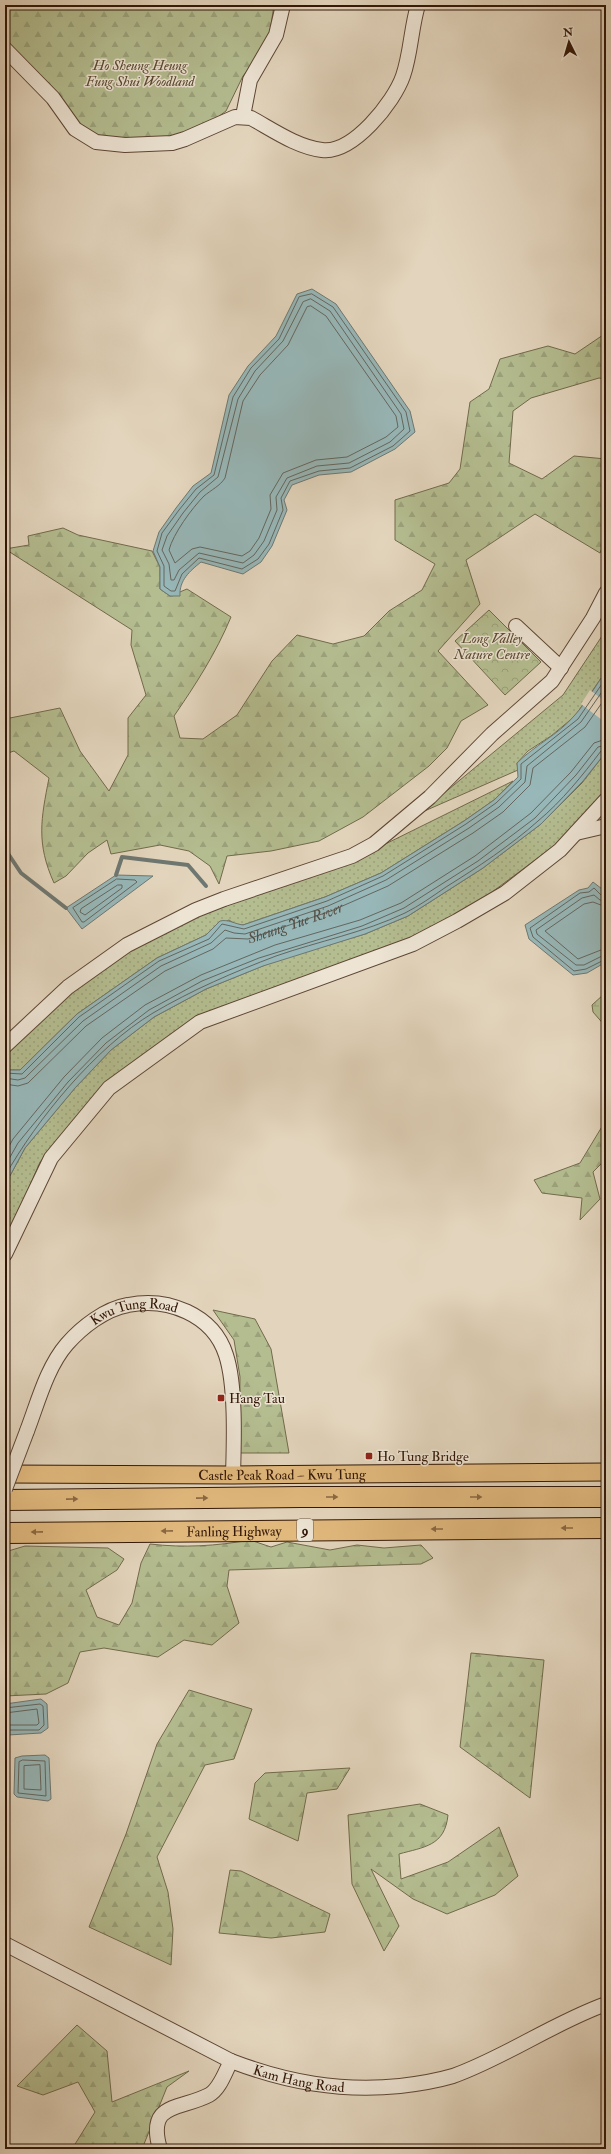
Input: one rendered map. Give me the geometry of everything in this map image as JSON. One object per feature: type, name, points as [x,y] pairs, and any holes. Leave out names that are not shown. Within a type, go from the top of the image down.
[{"type":"highway","points":[[5,1500],[301,1497],[606,1497]]},
{"type":"highway","name":"Fanling Highway","points":[[5,1533],[606,1528]]},
{"type":"main road","name":"Castle Peak Road – Kwu Tung","points":[[5,1474],[233,1475],[606,1472]]},
{"type":"street","points":[[243,116],[250,80],[276,35],[283,5]]},
{"type":"street","points":[[5,48],[53,98],[75,129],[96,142],[125,145],[172,143],[235,117],[243,116],[251,118],[296,142],[311,148],[330,151],[338,150],[349,144],[365,130],[397,89],[406,65],[418,5]]},
{"type":"street","points":[[5,1046],[68,987],[127,945],[179,917],[203,907],[352,856],[374,844],[430,797],[492,734],[552,681],[593,618],[606,594]]},
{"type":"street","points":[[516,626],[560,668]]},
{"type":"street","points":[[5,1254],[51,1158],[109,1088],[200,1022],[413,944],[457,921],[505,893],[560,850],[606,800]]},
{"type":"street","points":[[576,833],[606,826]]},
{"type":"street","name":"Kwu Tung Road","points":[[5,1489],[55,1360],[81,1330],[108,1312],[126,1305],[170,1304],[200,1319],[217,1337],[226,1354],[231,1375],[233,1475]]},
{"type":"street","name":"Kam Hang Road","points":[[5,1944],[231,2061],[266,2074],[303,2083],[333,2087],[378,2088],[415,2084],[452,2076],[485,2062],[577,2014],[606,2004]]},
{"type":"street","points":[[160,2149],[156,2128],[160,2115],[170,2108],[209,2095],[216,2089],[231,2061]]},
{"type":"green space","name":"Ho Sheung Heung Fung Shui Woodland","points":[[5,5],[274,5],[269,38],[258,58],[243,76],[226,111],[211,122],[186,134],[163,139],[128,140],[90,134],[76,123],[56,95],[5,41]]},
{"type":"green space","points":[[606,333],[606,379],[599,378],[531,398],[513,411],[509,463],[542,479],[574,456],[606,459],[606,538],[600,553],[535,514],[466,560],[480,604],[438,651],[488,705],[461,721],[447,748],[429,766],[363,817],[319,841],[271,851],[227,856],[219,884],[210,866],[189,851],[160,845],[111,854],[107,840],[88,853],[66,876],[54,883],[48,869],[42,843],[42,819],[49,778],[14,751],[5,754],[5,719],[60,708],[80,751],[109,791],[128,755],[128,718],[146,695],[131,645],[132,630],[5,549],[29,545],[28,536],[63,528],[78,535],[152,551],[160,567],[160,589],[170,596],[187,589],[231,617],[205,668],[174,716],[180,738],[203,739],[237,715],[272,661],[297,635],[333,644],[364,636],[389,611],[422,590],[435,564],[395,540],[395,500],[449,483],[460,469],[470,402],[489,389],[500,359],[548,346],[575,354]]},
{"type":"green space","name":"Long Valley Nature Centre","points":[[489,610],[541,662],[505,695],[455,641]]},
{"type":"green space","points":[[606,630],[606,671],[575,716],[551,736],[528,751],[517,763],[518,770],[420,813],[563,695]]},
{"type":"green space","points":[[606,752],[606,791],[558,843],[480,901],[415,939],[194,1018],[106,1083],[40,1162],[5,1244],[5,1185],[25,1148],[75,1088],[111,1050],[154,1017],[206,989],[280,959],[365,934],[408,916],[483,868],[541,824],[582,783]]},
{"type":"green space","points":[[513,781],[494,800],[464,821],[381,873],[325,897],[243,925],[235,924],[229,920],[216,926],[206,935],[157,958],[77,1014],[20,1070],[5,1070],[5,1057],[51,1009],[121,954],[173,925],[353,860]]},
{"type":"green space","points":[[603,995],[606,998],[606,1027],[593,1012],[592,1005]]},
{"type":"green space","points":[[606,1120],[606,1159],[593,1172],[600,1199],[580,1220],[582,1198],[542,1193],[534,1180],[580,1163]]},
{"type":"green space","points":[[213,1310],[255,1319],[271,1349],[289,1453],[239,1453],[240,1377],[234,1340]]},
{"type":"green space","points":[[250,1540],[271,1547],[287,1542],[330,1550],[357,1545],[384,1548],[421,1545],[433,1558],[421,1564],[229,1570],[227,1586],[239,1623],[212,1645],[184,1640],[158,1657],[104,1648],[80,1652],[68,1683],[46,1694],[5,1696],[5,1552],[25,1546],[108,1548],[124,1559],[117,1570],[86,1590],[97,1617],[119,1625],[132,1603],[141,1563],[150,1544],[200,1546]]},
{"type":"green space","points":[[471,1653],[544,1660],[530,1798],[460,1747]]},
{"type":"green space","points":[[189,1690],[252,1709],[234,1759],[205,1765],[157,1857],[168,1892],[173,1929],[171,1965],[89,1927],[126,1834],[157,1744]]},
{"type":"green space","points":[[350,1768],[337,1789],[307,1793],[298,1841],[249,1819],[255,1783],[265,1773]]},
{"type":"green space","points":[[420,1804],[448,1815],[446,1825],[443,1833],[432,1844],[399,1854],[401,1879],[448,1862],[499,1827],[518,1876],[495,1895],[447,1914],[413,1899],[371,1869],[399,1926],[384,1951],[352,1884],[348,1815]]},
{"type":"green space","points":[[230,1870],[241,1871],[330,1914],[325,1932],[271,1938],[219,1933]]},
{"type":"green space","points":[[77,2025],[107,2051],[112,2102],[189,2071],[167,2087],[142,2149],[72,2149],[95,2112],[78,2082],[43,2095],[17,2086]]},
{"type":"water","points":[[312,289],[336,304],[410,411],[415,432],[395,449],[351,472],[319,475],[292,485],[284,500],[287,510],[272,546],[261,562],[243,574],[201,562],[186,576],[181,585],[180,596],[170,596],[160,589],[160,567],[153,551],[159,532],[193,486],[211,473],[229,395],[248,366],[276,336],[297,294]]},
{"type":"water","name":"Sheung Yue River","points":[[606,671],[606,752],[583,781],[541,824],[483,868],[408,916],[365,934],[263,966],[206,989],[154,1017],[111,1050],[75,1088],[25,1148],[5,1185],[5,1070],[20,1070],[77,1014],[157,958],[206,935],[220,921],[229,921],[243,925],[325,897],[381,873],[464,821],[494,800],[518,777],[517,763],[568,723],[583,705]]},
{"type":"water","points":[[116,875],[153,876],[82,929],[66,908]]},
{"type":"water","points":[[593,882],[602,889],[606,895],[606,962],[587,973],[573,975],[529,939],[525,925],[579,890],[588,888]]},
{"type":"water","points":[[41,1699],[47,1704],[48,1728],[41,1733],[8,1735],[5,1733],[5,1704]]},
{"type":"water","points":[[45,1755],[49,1758],[51,1799],[48,1801],[17,1797],[14,1794],[15,1758],[22,1756]]},
{"type":"pier","points":[[590,690],[606,702],[606,723],[581,704]]},
{"type":"waterway","points":[[5,849],[21,873],[66,908]]},
{"type":"waterway","points":[[116,875],[122,857],[188,865],[206,886]]},
{"type":"place","name":"Hang Tau","points":[[221,1398]]},
{"type":"place","name":"Ho Tung Bridge","points":[[369,1456]]}]
